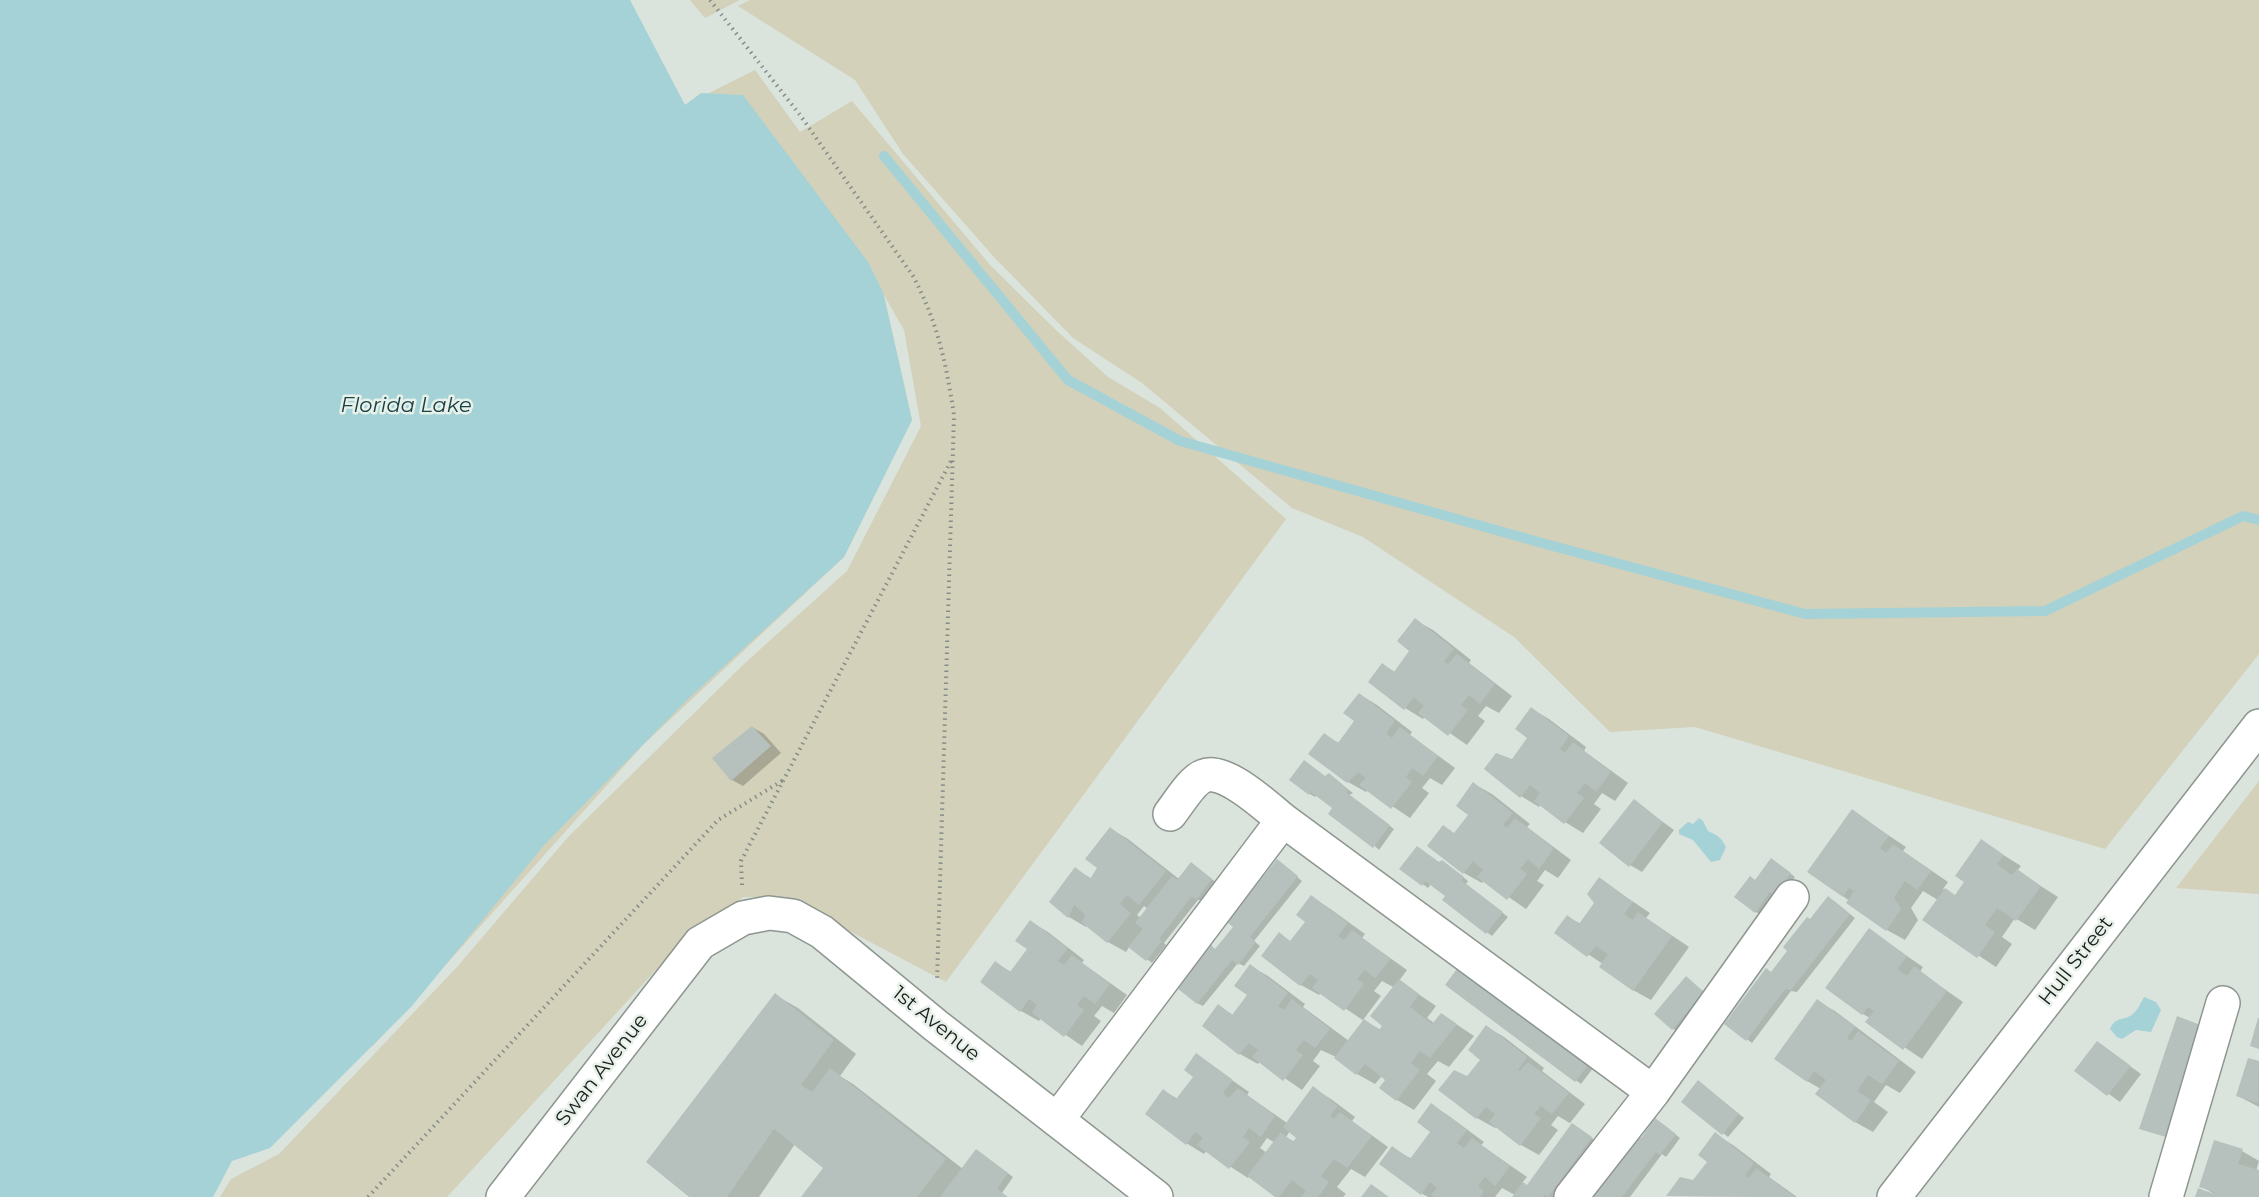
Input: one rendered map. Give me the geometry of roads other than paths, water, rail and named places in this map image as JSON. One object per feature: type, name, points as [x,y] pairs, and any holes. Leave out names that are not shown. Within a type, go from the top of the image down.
[{"type":"street","name":"Hull Street","points":[[1894,1197],[2259,726]]},
{"type":"street","points":[[1170,814],[1197,780],[1204,776],[1220,775],[1230,780],[1653,1092]]},
{"type":"street","points":[[1057,1120],[1283,820]]},
{"type":"street","points":[[1571,1197],[1653,1092],[1792,897]]},
{"type":"street","name":"1st Avenue","points":[[700,943],[743,918],[769,913],[793,916],[822,933],[935,1025],[1156,1197]]},
{"type":"street","name":"Swan Avenue","points":[[503,1197],[700,943]]},
{"type":"street","points":[[2166,1197],[2223,1003]]},
{"type":"water","name":"Florida Lake","points":[[0,0],[630,0],[685,105],[701,93],[743,95],[868,262],[883,292],[912,420],[844,557],[688,699],[545,844],[411,1007],[270,1148],[232,1161],[213,1197],[0,1197]]},
{"type":"water","points":[[1699,818],[1708,831],[1719,837],[1726,847],[1720,860],[1711,862],[1693,840],[1679,834],[1679,830],[1688,822],[1693,824]]},
{"type":"water","points":[[2144,997],[2156,1002],[2161,1010],[2151,1032],[2136,1030],[2122,1039],[2117,1037],[2110,1029],[2112,1025],[2117,1020],[2133,1014]]},
{"type":"waterway","points":[[884,156],[1068,380],[1180,441],[1805,614],[2045,611],[2243,516],[2259,520]]}]
